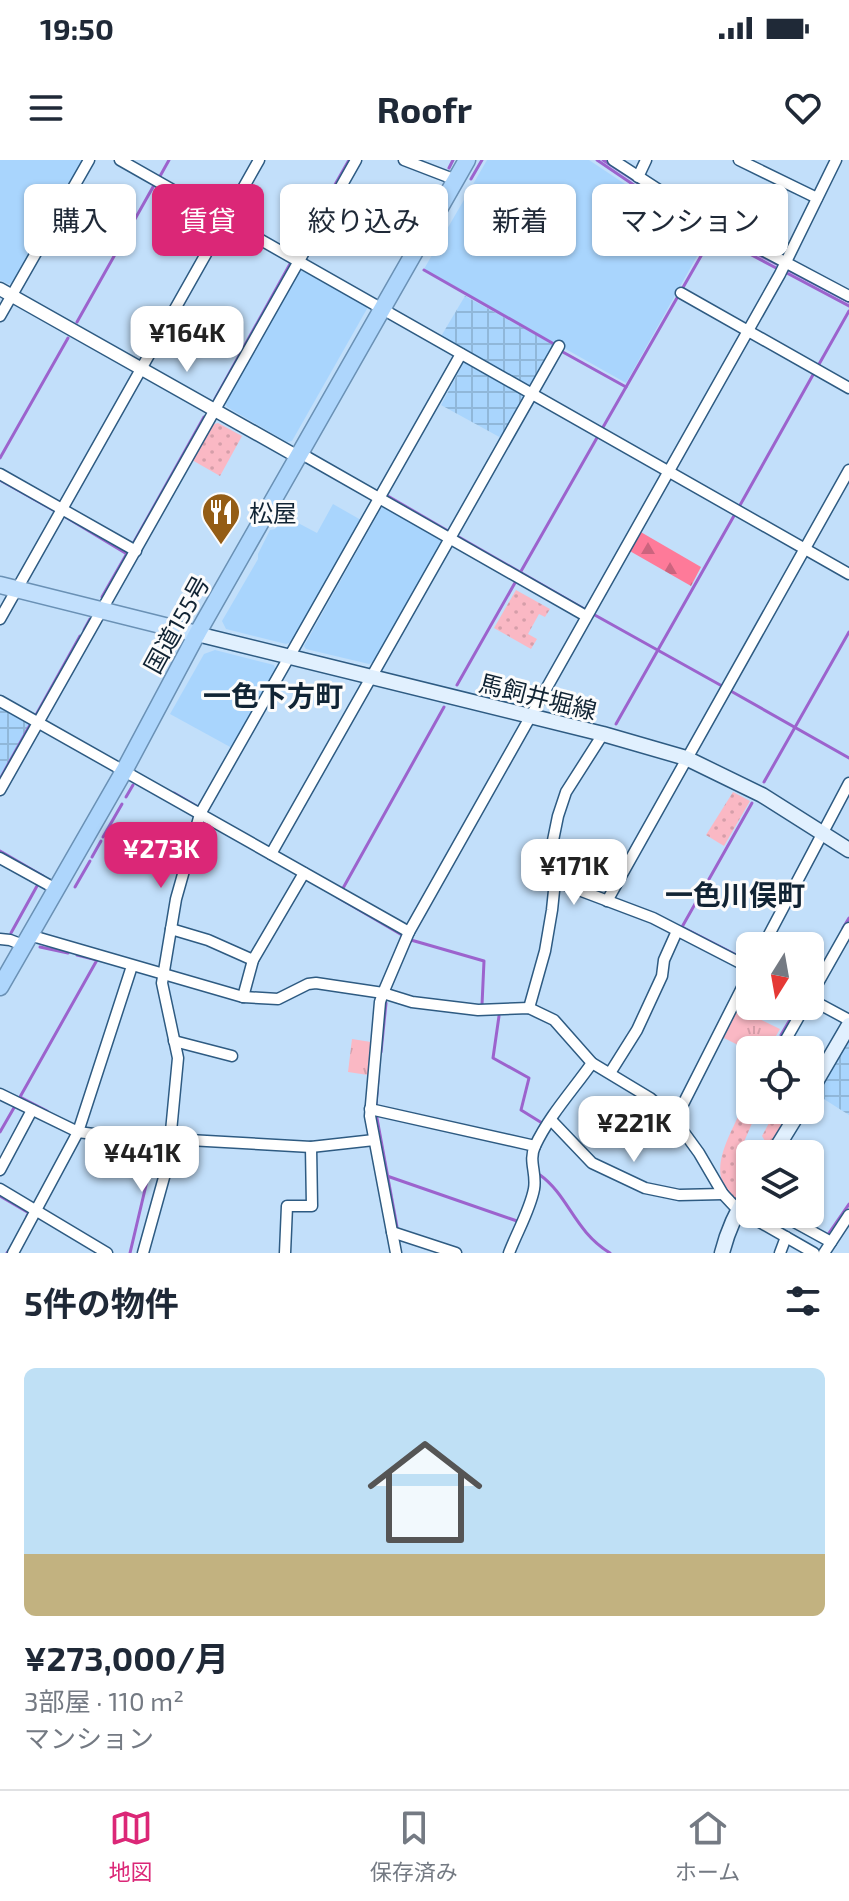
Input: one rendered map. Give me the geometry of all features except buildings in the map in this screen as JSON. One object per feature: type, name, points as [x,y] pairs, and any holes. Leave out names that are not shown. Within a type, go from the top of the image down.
[{"type":"highway","name":"国道155号","points":[[0,987],[467,160]]},
{"type":"main road","points":[[0,585],[197,634]]},
{"type":"main road","name":"馬飼井堀線","points":[[197,634],[603,734],[686,758],[762,795],[849,850]]},
{"type":"main road","points":[[824,1067],[849,1022]]},
{"type":"main road","points":[[722,1253],[736,1211]]},
{"type":"street","points":[[0,316],[6,293],[89,160]]},
{"type":"street","points":[[120,160],[162,184]]},
{"type":"street","points":[[245,184],[259,160]]},
{"type":"street","points":[[0,790],[356,160]]},
{"type":"street","points":[[404,160],[456,180]]},
{"type":"street","points":[[613,160],[783,267],[849,296]]},
{"type":"street","points":[[638,177],[646,160]]},
{"type":"street","points":[[739,160],[817,198]]},
{"type":"street","points":[[396,1253],[370,1109],[383,993],[409,932],[748,331],[836,160]]},
{"type":"street","points":[[264,242],[849,574]]},
{"type":"street","points":[[0,619],[205,256]]},
{"type":"street","points":[[6,293],[586,616]]},
{"type":"street","points":[[681,293],[849,388]]},
{"type":"street","points":[[271,854],[559,346]]},
{"type":"street","points":[[145,1252],[171,1142],[178,1058],[162,983],[180,884],[200,814],[461,354]]},
{"type":"street","points":[[607,901],[849,470]]},
{"type":"street","points":[[0,474],[136,551]]},
{"type":"street","points":[[0,701],[409,932]]},
{"type":"street","points":[[529,1008],[545,951],[555,881],[549,860],[566,792],[603,734]]},
{"type":"street","points":[[770,932],[849,783]]},
{"type":"street","points":[[0,858],[56,889]]},
{"type":"street","points":[[243,997],[253,960],[304,873]]},
{"type":"street","points":[[555,881],[653,918],[736,963]]},
{"type":"street","points":[[824,973],[849,928]]},
{"type":"street","points":[[171,929],[208,940],[253,960]]},
{"type":"street","points":[[610,1073],[637,1030],[662,976],[664,960],[677,931]]},
{"type":"street","points":[[0,939],[26,940],[243,997],[278,999],[316,983],[383,993],[412,1002],[478,1010],[529,1008],[554,1020],[592,1063],[650,1098],[675,1120],[723,1194],[736,1208]]},
{"type":"street","points":[[13,1253],[78,1132],[132,966]]},
{"type":"street","points":[[675,1120],[736,998]]},
{"type":"street","points":[[824,1007],[849,1022]]},
{"type":"street","points":[[174,1041],[232,1056]]},
{"type":"street","points":[[509,1253],[534,1191],[535,1176],[531,1160],[535,1146],[592,1063]]},
{"type":"street","points":[[0,1094],[78,1132],[171,1142],[311,1147],[374,1140]]},
{"type":"street","points":[[370,1109],[535,1146]]},
{"type":"street","points":[[0,1170],[32,1110]]},
{"type":"street","points":[[551,1120],[592,1163],[645,1188],[679,1195],[723,1194]]},
{"type":"street","points":[[285,1253],[287,1206],[312,1206],[311,1147]]},
{"type":"street","points":[[0,1189],[107,1253]]},
{"type":"street","points":[[824,1253],[849,1215]]},
{"type":"street","points":[[770,1228],[814,1253]]},
{"type":"street","points":[[806,1228],[831,1242]]},
{"type":"street","points":[[392,1232],[456,1253]]},
{"type":"street","points":[[780,1253],[786,1237]]},
{"type":"shaded area","points":[[0,160],[83,160],[70,184],[24,184],[24,256],[29,256],[14,283],[0,280]]},
{"type":"shaded area","points":[[487,160],[589,160],[625,184],[592,184],[592,256],[697,256],[626,383],[424,269],[432,256],[448,256],[448,227],[464,200],[464,256],[576,256],[576,184],[473,184]]},
{"type":"shaded area","points":[[303,271],[368,307],[292,441],[287,442],[227,407],[225,402],[297,272]]},
{"type":"shaded area","points":[[465,296],[554,345],[531,386],[526,387],[440,338]]},
{"type":"shaded area","points":[[464,362],[523,394],[524,400],[503,439],[441,405]]},
{"type":"shaded area","points":[[333,504],[361,520],[292,642],[286,644],[226,629],[222,621],[258,559],[270,530],[275,529],[283,515],[317,533]]},
{"type":"shaded area","points":[[383,505],[440,538],[442,543],[375,661],[369,664],[306,649],[304,646]]},
{"type":"shaded area","points":[[215,650],[274,665],[276,670],[232,748],[170,714],[204,654]]},
{"type":"shaded area","points":[[0,706],[30,723],[0,776]]},
{"type":"shaded area","points":[[849,1036],[849,1115],[824,1099],[824,1080]]},
{"type":"green space","points":[[218,423],[242,436],[220,476],[192,460],[211,425]]},
{"type":"green space","points":[[639,531],[701,567],[691,586],[628,550]]},
{"type":"green space","points":[[516,590],[550,609],[545,617],[539,614],[528,634],[537,639],[531,649],[494,628]]},
{"type":"green space","points":[[733,792],[750,801],[724,846],[706,835]]},
{"type":"green space","points":[[736,1010],[736,1020],[762,1020],[780,1029],[776,1036],[736,1036],[736,1044],[722,1037]]},
{"type":"green space","points":[[352,1039],[371,1042],[368,1075],[348,1072]]},
{"type":"green space","points":[[736,1120],[736,1124],[752,1124],[745,1140],[736,1140],[736,1198],[727,1190],[720,1169]]},
{"type":"green space","points":[[768,1124],[784,1124],[774,1140],[764,1140],[762,1136]]},
{"type":"waterway","points":[[159,178],[169,160]]},
{"type":"waterway","points":[[335,184],[349,160]]},
{"type":"waterway","points":[[449,168],[453,160]]},
{"type":"waterway","points":[[471,179],[482,160]]},
{"type":"waterway","points":[[597,160],[684,219],[778,269]]},
{"type":"waterway","points":[[603,160],[704,226],[849,302]]},
{"type":"waterway","points":[[77,322],[152,189]]},
{"type":"waterway","points":[[602,429],[701,256]]},
{"type":"waterway","points":[[215,399],[290,264]]},
{"type":"waterway","points":[[424,270],[554,344]]},
{"type":"waterway","points":[[785,272],[849,306]]},
{"type":"waterway","points":[[818,366],[849,311]]},
{"type":"waterway","points":[[0,458],[68,338]]},
{"type":"waterway","points":[[561,351],[626,387]]},
{"type":"waterway","points":[[739,507],[814,373]]},
{"type":"waterway","points":[[134,542],[204,417]]},
{"type":"waterway","points":[[520,573],[598,436]]},
{"type":"waterway","points":[[0,480],[55,511]]},
{"type":"waterway","points":[[386,495],[448,531]]},
{"type":"waterway","points":[[616,724],[735,514]]},
{"type":"waterway","points":[[64,516],[127,554]]},
{"type":"waterway","points":[[457,536],[586,610]]},
{"type":"waterway","points":[[102,597],[126,555]]},
{"type":"waterway","points":[[457,685],[516,581]]},
{"type":"waterway","points":[[593,614],[722,686]]},
{"type":"waterway","points":[[84,630],[90,619]]},
{"type":"waterway","points":[[764,782],[849,632]]},
{"type":"waterway","points":[[36,715],[80,636]]},
{"type":"waterway","points":[[729,690],[849,758]]},
{"type":"waterway","points":[[342,890],[444,707]]},
{"type":"waterway","points":[[0,779],[30,725]]},
{"type":"waterway","points":[[126,797],[133,785]]},
{"type":"waterway","points":[[174,793],[198,807]]},
{"type":"waterway","points":[[736,955],[682,927],[752,803]]},
{"type":"waterway","points":[[103,837],[122,804]]},
{"type":"waterway","points":[[92,857],[101,841]]},
{"type":"waterway","points":[[0,851],[43,876]]},
{"type":"waterway","points":[[75,887],[90,861]]},
{"type":"waterway","points":[[11,933],[37,886]]},
{"type":"waterway","points":[[337,897],[402,935]]},
{"type":"waterway","points":[[843,928],[849,918]]},
{"type":"waterway","points":[[410,942],[484,961],[482,1005]]},
{"type":"waterway","points":[[40,947],[68,953]]},
{"type":"waterway","points":[[47,1111],[20,1097],[97,960],[77,955]]},
{"type":"waterway","points":[[381,1052],[386,1003]]},
{"type":"waterway","points":[[499,1016],[493,1058],[529,1078],[521,1110],[542,1123]]},
{"type":"waterway","points":[[781,1035],[790,1020]]},
{"type":"waterway","points":[[376,1106],[378,1078]]},
{"type":"waterway","points":[[0,1132],[15,1106]]},
{"type":"waterway","points":[[376,1113],[397,1227]]},
{"type":"waterway","points":[[130,1253],[155,1147]]},
{"type":"waterway","points":[[540,1175],[550,1183],[588,1234],[610,1253]]},
{"type":"waterway","points":[[387,1176],[517,1221]]},
{"type":"waterway","points":[[0,1196],[29,1213],[27,1216]]},
{"type":"waterway","points":[[827,1236],[849,1204]]},
{"type":"waterway","points":[[7,1253],[10,1249]]},
{"type":"place","name":"松屋","points":[[221,546]]},
{"type":"district","name":"一色下方町","points":[[273,695]]},
{"type":"district","name":"一色川俣町","points":[[735,894]]}]
